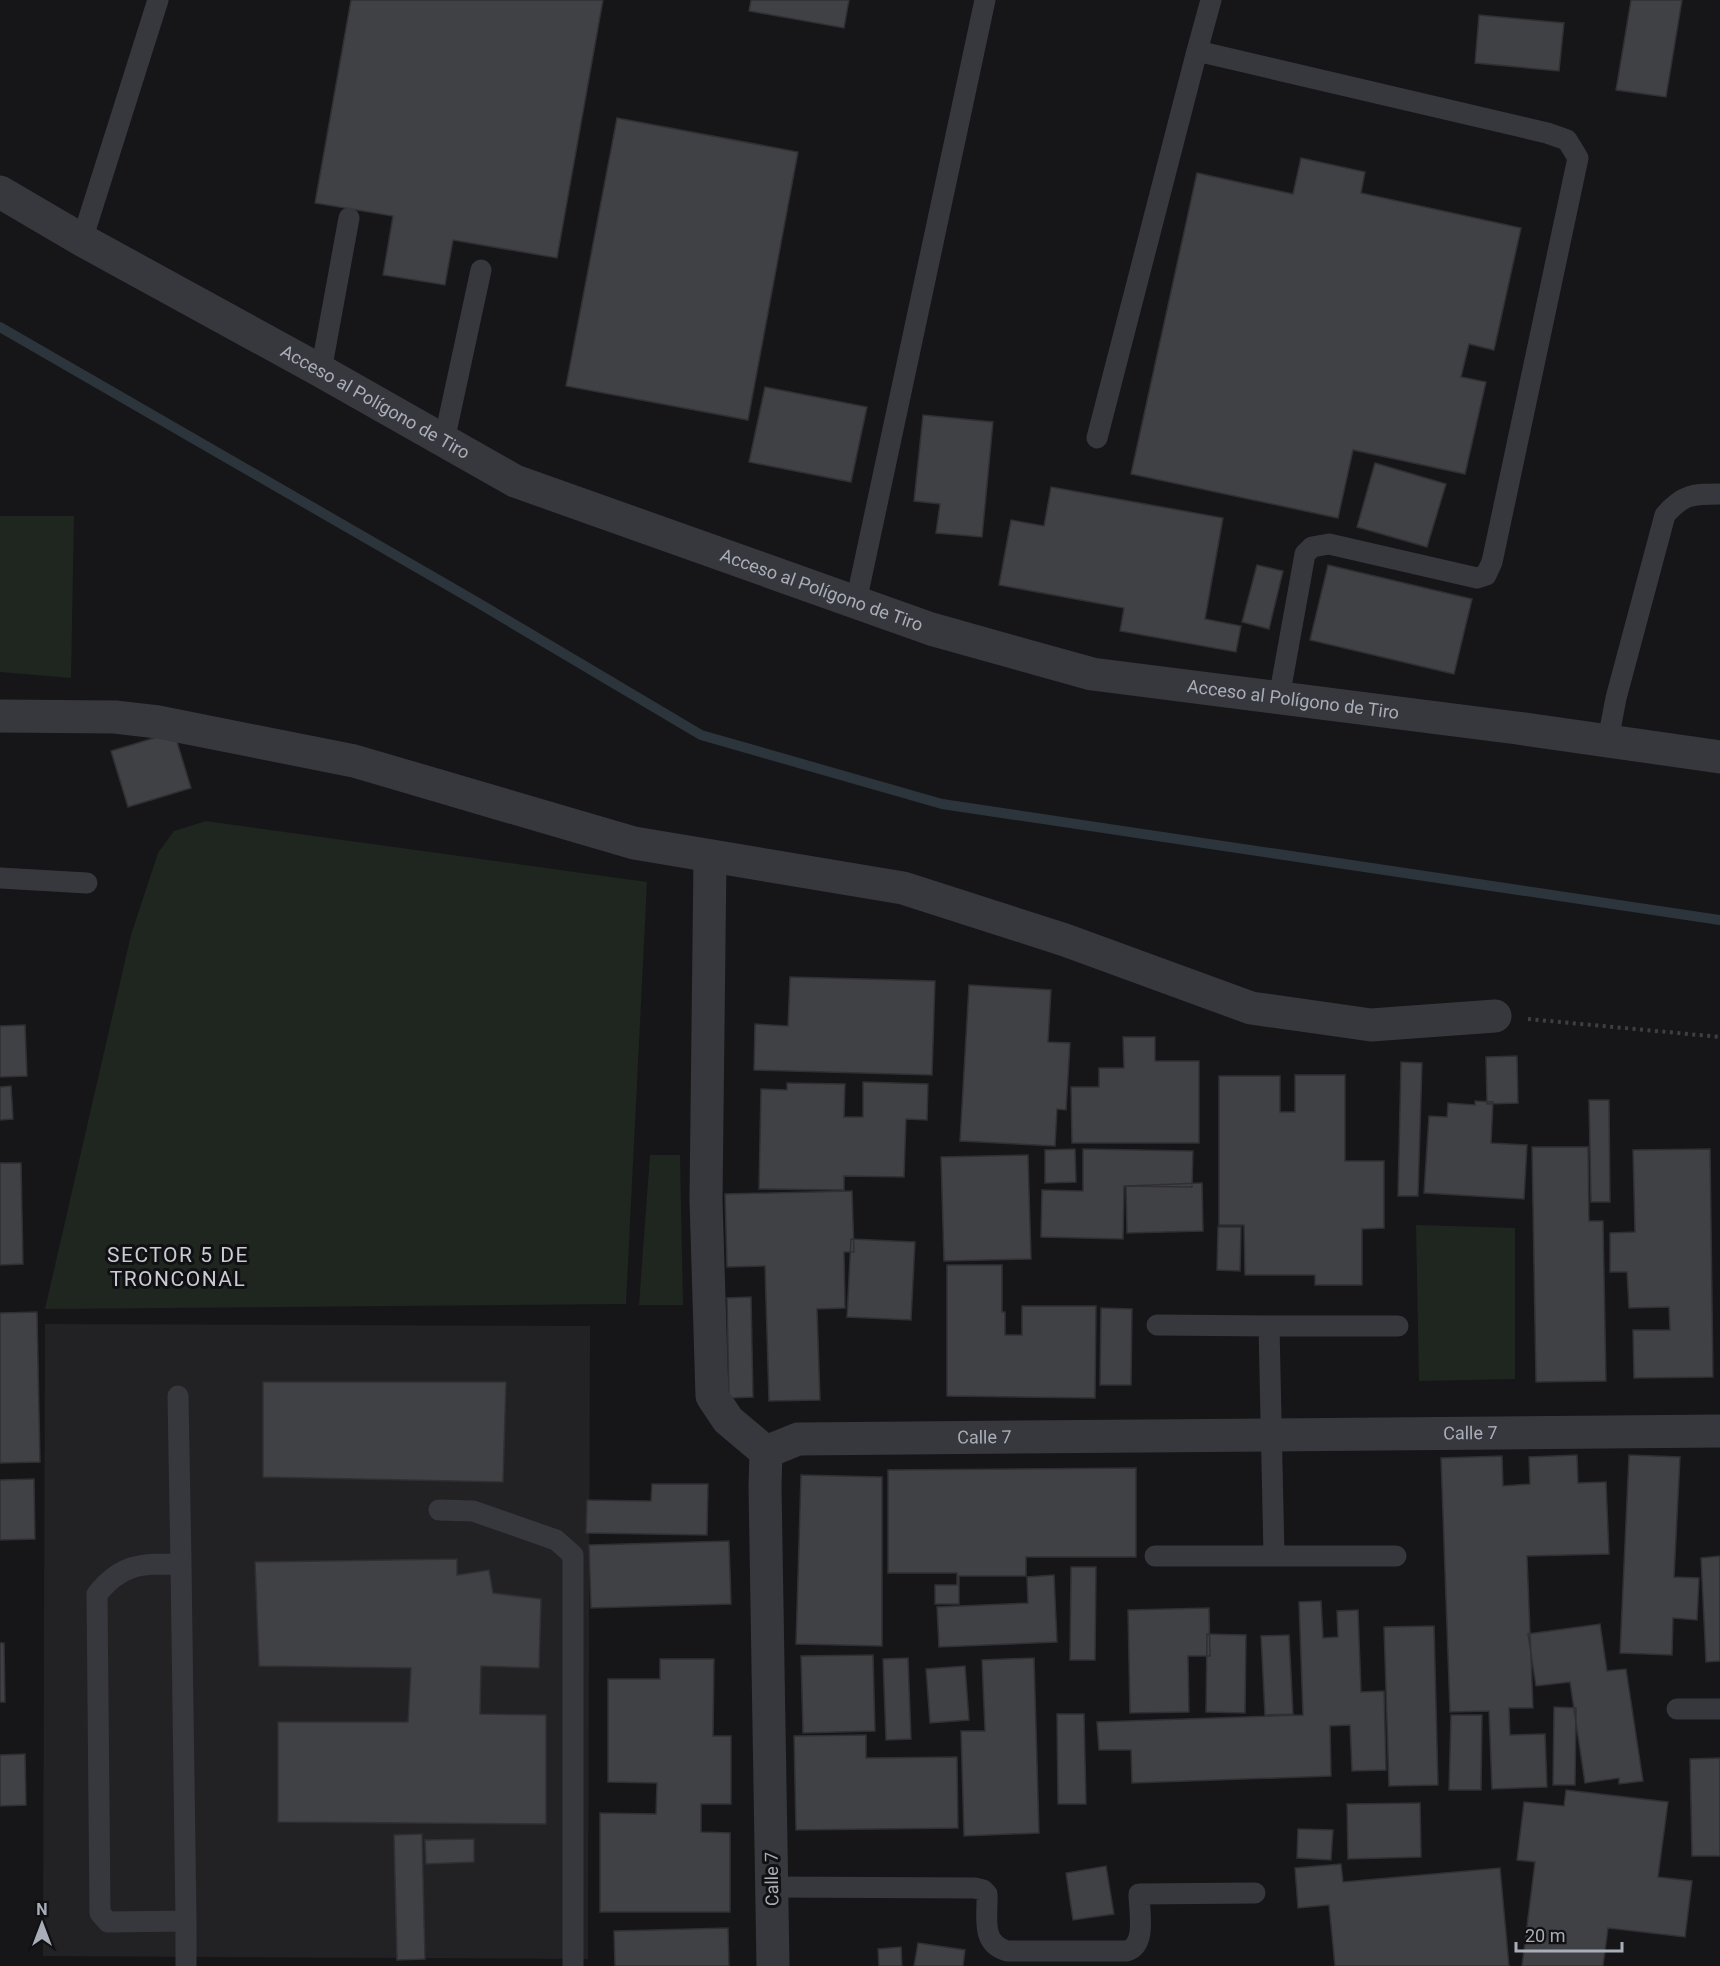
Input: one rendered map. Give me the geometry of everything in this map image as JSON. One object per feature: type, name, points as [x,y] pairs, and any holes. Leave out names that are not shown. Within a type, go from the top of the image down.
[{"type":"street","name":"Acceso al Polígono de Tiro","points":[[0,192],[515,481],[931,630],[1092,674],[1720,757]]},
{"type":"street","points":[[0,716],[115,717],[170,724],[354,761],[634,843],[903,888],[1065,940],[1251,1008],[1371,1025],[1495,1016]]},
{"type":"street","points":[[710,856],[706,1200],[712,1396],[728,1419],[766,1452]]},
{"type":"street","name":"Calle 7","points":[[773,1966],[766,1452],[798,1439],[1720,1431]]},
{"type":"lane","points":[[82,240],[158,0]]},
{"type":"lane","points":[[856,602],[985,0]]},
{"type":"lane","points":[[1097,438],[1211,0]]},
{"type":"lane","points":[[1197,51],[1547,133],[1567,140],[1578,158],[1492,562],[1486,575],[1477,578],[1329,544],[1312,547],[1305,554],[1279,698]]},
{"type":"lane","points":[[321,371],[349,218]]},
{"type":"lane","points":[[444,441],[482,270]]},
{"type":"lane","points":[[1608,741],[1616,698],[1665,515],[1677,501],[1696,494],[1720,494]]},
{"type":"lane","points":[[0,878],[87,883]]},
{"type":"lane","points":[[1156,1325],[1398,1326]]},
{"type":"lane","points":[[1269,1326],[1274,1557]]},
{"type":"lane","points":[[178,1396],[186,1966]]},
{"type":"lane","points":[[439,1510],[473,1511],[556,1540],[573,1555],[573,1966]]},
{"type":"lane","points":[[1155,1557],[1396,1557]]},
{"type":"lane","points":[[181,1564],[140,1564],[110,1578],[97,1594],[100,1912],[108,1922],[186,1921]]},
{"type":"lane","points":[[1677,1709],[1720,1709]]},
{"type":"lane","points":[[772,1887],[975,1888],[983,1890],[987,1894],[988,1936],[992,1943],[1007,1951],[1127,1952],[1134,1949],[1140,1935],[1139,1894],[1255,1893]]},
{"type":"path","points":[[1495,1016],[1720,1037]]},
{"type":"shaded area","points":[[0,516],[74,516],[71,678],[0,672]]},
{"type":"shaded area","points":[[206,821],[647,882],[626,1304],[45,1309],[131,935],[158,853],[174,831]]},
{"type":"shaded area","points":[[650,1155],[680,1155],[683,1305],[639,1305]]},
{"type":"shaded area","points":[[1416,1225],[1515,1228],[1515,1379],[1419,1381]]},
{"type":"shaded area","points":[[45,1324],[590,1326],[588,1959],[43,1956]]},
{"type":"building","points":[[351,0],[603,0],[557,258],[453,240],[445,285],[383,275],[393,216],[315,203]]},
{"type":"building","points":[[751,0],[849,0],[844,28],[749,11]]},
{"type":"building","points":[[1631,0],[1682,0],[1666,97],[1616,90]]},
{"type":"building","points":[[1479,15],[1564,23],[1559,71],[1475,63]]},
{"type":"building","points":[[617,118],[798,152],[748,420],[566,386]]},
{"type":"building","points":[[1301,158],[1365,172],[1361,193],[1521,228],[1494,350],[1469,344],[1461,377],[1486,382],[1465,474],[1353,450],[1338,518],[1131,474],[1197,173],[1293,194]]},
{"type":"building","points":[[765,387],[867,407],[851,482],[749,462]]},
{"type":"building","points":[[923,415],[993,422],[982,537],[936,533],[940,504],[914,501]]},
{"type":"building","points":[[1375,463],[1446,484],[1427,547],[1357,527]]},
{"type":"building","points":[[1051,487],[1223,518],[1205,619],[1241,626],[1236,652],[1120,631],[1124,608],[999,585],[1011,520],[1044,526]]},
{"type":"building","points":[[1257,565],[1283,571],[1269,629],[1242,622]]},
{"type":"building","points":[[1328,565],[1472,599],[1454,674],[1310,640]]},
{"type":"building","points":[[174,732],[191,788],[128,807],[111,751]]},
{"type":"building","points":[[790,977],[935,981],[932,1075],[754,1070],[755,1024],[788,1026]]},
{"type":"building","points":[[969,985],[1051,990],[1048,1042],[1070,1043],[1066,1110],[1057,1109],[1055,1146],[960,1141]]},
{"type":"building","points":[[25,1025],[27,1076],[0,1077],[0,1026]]},
{"type":"building","points":[[1123,1037],[1155,1037],[1155,1061],[1199,1061],[1199,1143],[1072,1143],[1071,1087],[1099,1087],[1099,1068],[1124,1068]]},
{"type":"building","points":[[1517,1056],[1518,1103],[1487,1104],[1486,1057]]},
{"type":"building","points":[[1401,1062],[1422,1063],[1418,1196],[1398,1196]]},
{"type":"building","points":[[1295,1075],[1345,1075],[1345,1161],[1384,1161],[1384,1228],[1362,1229],[1362,1285],[1315,1285],[1315,1275],[1245,1275],[1244,1225],[1219,1225],[1219,1076],[1280,1076],[1280,1112],[1295,1112]]},
{"type":"building","points":[[863,1082],[928,1084],[927,1120],[906,1119],[904,1177],[844,1176],[844,1190],[759,1189],[761,1089],[787,1090],[787,1083],[845,1084],[844,1117],[863,1117]]},
{"type":"building","points":[[11,1086],[13,1119],[0,1120],[0,1087]]},
{"type":"building","points":[[1589,1100],[1609,1100],[1610,1202],[1591,1202]]},
{"type":"building","points":[[1475,1101],[1493,1102],[1491,1143],[1527,1145],[1524,1199],[1424,1193],[1429,1116],[1447,1117],[1448,1103],[1475,1105]]},
{"type":"building","points":[[1532,1147],[1588,1147],[1589,1221],[1603,1221],[1606,1381],[1536,1382]]},
{"type":"building","points":[[1075,1149],[1076,1182],[1045,1183],[1045,1150]]},
{"type":"building","points":[[1083,1149],[1193,1151],[1192,1187],[1124,1186],[1123,1239],[1041,1237],[1042,1190],[1083,1191]]},
{"type":"building","points":[[1710,1149],[1713,1377],[1634,1378],[1633,1330],[1670,1330],[1669,1307],[1629,1308],[1627,1272],[1610,1272],[1610,1233],[1635,1232],[1633,1150]]},
{"type":"building","points":[[1028,1155],[1031,1259],[944,1261],[941,1157]]},
{"type":"building","points":[[0,1163],[21,1163],[23,1264],[0,1265]]},
{"type":"building","points":[[1202,1183],[1203,1231],[1127,1233],[1126,1186]]},
{"type":"building","points":[[852,1191],[854,1252],[844,1252],[845,1308],[817,1309],[820,1400],[769,1401],[765,1266],[727,1267],[725,1194]]},
{"type":"building","points":[[1218,1227],[1241,1227],[1240,1271],[1217,1270]]},
{"type":"building","points":[[851,1239],[915,1242],[911,1320],[847,1317]]},
{"type":"building","points":[[947,1265],[1002,1265],[1002,1312],[1005,1312],[1005,1335],[1022,1335],[1022,1306],[1096,1306],[1095,1398],[947,1396]]},
{"type":"building","points":[[751,1297],[753,1397],[729,1398],[727,1298]]},
{"type":"building","points":[[1101,1308],[1132,1309],[1131,1385],[1100,1385]]},
{"type":"building","points":[[37,1312],[40,1462],[0,1463],[0,1313]]},
{"type":"building","points":[[263,1382],[506,1382],[503,1482],[263,1477]]},
{"type":"building","points":[[1577,1455],[1578,1483],[1606,1482],[1609,1554],[1527,1556],[1533,1708],[1509,1708],[1510,1735],[1545,1734],[1547,1787],[1492,1789],[1489,1711],[1450,1712],[1441,1458],[1502,1456],[1503,1486],[1530,1484],[1529,1457]]},
{"type":"building","points":[[1629,1455],[1680,1457],[1674,1577],[1699,1578],[1697,1620],[1673,1618],[1672,1655],[1620,1653]]},
{"type":"building","points":[[1136,1468],[1136,1557],[1026,1557],[1026,1576],[959,1576],[959,1604],[935,1604],[935,1585],[957,1585],[957,1573],[888,1573],[888,1470]]},
{"type":"building","points":[[801,1475],[882,1477],[882,1646],[796,1644]]},
{"type":"building","points":[[34,1479],[35,1539],[0,1540],[0,1480]]},
{"type":"building","points":[[652,1484],[708,1484],[707,1535],[586,1533],[587,1500],[651,1501]]},
{"type":"building","points":[[729,1541],[731,1604],[591,1608],[589,1545]]},
{"type":"building","points":[[1720,1556],[1720,1661],[1706,1662],[1701,1558]]},
{"type":"building","points":[[457,1559],[457,1575],[489,1570],[493,1593],[541,1599],[539,1668],[481,1666],[480,1714],[546,1715],[546,1824],[278,1822],[278,1722],[408,1722],[411,1668],[259,1666],[255,1562]]},
{"type":"building","points":[[1071,1567],[1096,1567],[1095,1660],[1070,1660]]},
{"type":"building","points":[[1054,1575],[1057,1642],[939,1647],[937,1607],[1028,1603],[1027,1577]]},
{"type":"building","points":[[1321,1601],[1323,1638],[1338,1637],[1337,1611],[1358,1610],[1361,1692],[1384,1691],[1386,1770],[1352,1771],[1350,1725],[1330,1726],[1331,1776],[1132,1783],[1131,1750],[1099,1750],[1097,1722],[1303,1715],[1299,1602]]},
{"type":"building","points":[[1209,1608],[1210,1656],[1188,1656],[1189,1712],[1130,1713],[1128,1610]]},
{"type":"building","points":[[1600,1624],[1607,1671],[1626,1669],[1643,1781],[1619,1784],[1619,1778],[1585,1783],[1570,1682],[1536,1686],[1528,1634]]},
{"type":"building","points":[[1434,1626],[1438,1785],[1389,1786],[1384,1627]]},
{"type":"building","points":[[1207,1634],[1246,1635],[1245,1713],[1206,1712]]},
{"type":"building","points":[[1289,1635],[1293,1714],[1265,1715],[1261,1636]]},
{"type":"building","points":[[0,1643],[4,1643],[5,1702],[0,1702]]},
{"type":"building","points":[[873,1655],[875,1731],[803,1733],[801,1656]]},
{"type":"building","points":[[908,1658],[911,1739],[886,1740],[883,1659]]},
{"type":"building","points":[[1034,1658],[1039,1833],[964,1836],[961,1731],[985,1731],[982,1660]]},
{"type":"building","points":[[660,1659],[714,1659],[713,1736],[731,1736],[731,1804],[701,1804],[701,1832],[730,1833],[730,1912],[600,1912],[600,1813],[656,1814],[657,1783],[608,1782],[608,1679],[660,1679]]},
{"type":"building","points":[[965,1666],[969,1720],[930,1723],[926,1669]]},
{"type":"building","points":[[1554,1707],[1576,1708],[1575,1785],[1553,1785]]},
{"type":"building","points":[[1057,1714],[1084,1714],[1086,1804],[1058,1804]]},
{"type":"building","points":[[1451,1715],[1482,1715],[1481,1790],[1449,1790]]},
{"type":"building","points":[[866,1735],[866,1758],[957,1757],[958,1828],[796,1830],[794,1736]]},
{"type":"building","points":[[25,1754],[26,1805],[0,1806],[0,1755]]},
{"type":"building","points":[[1720,1758],[1720,1856],[1692,1856],[1690,1759]]},
{"type":"building","points":[[1566,1790],[1668,1802],[1658,1877],[1692,1881],[1685,1937],[1608,1928],[1603,1966],[1522,1966],[1535,1862],[1517,1860],[1524,1802],[1564,1806]]},
{"type":"building","points":[[1420,1803],[1421,1857],[1348,1859],[1347,1804]]},
{"type":"building","points":[[1298,1829],[1333,1830],[1331,1860],[1297,1858]]},
{"type":"building","points":[[422,1834],[425,1959],[397,1960],[394,1835]]},
{"type":"building","points":[[474,1839],[474,1862],[426,1864],[425,1840]]},
{"type":"building","points":[[1341,1864],[1343,1882],[1500,1868],[1509,1966],[1335,1966],[1329,1905],[1298,1908],[1295,1868]]},
{"type":"building","points":[[1106,1866],[1114,1914],[1073,1920],[1066,1873]]},
{"type":"building","points":[[728,1928],[729,1966],[615,1966],[614,1931]]},
{"type":"building","points":[[918,1943],[965,1950],[963,1966],[914,1966]]},
{"type":"building","points":[[901,1947],[902,1966],[879,1966],[878,1949]]},
{"type":"waterway","points":[[0,327],[475,601],[701,735],[942,804],[1720,920]]},
{"type":"district","name":"SECTOR 5 DE TRONCONAL","points":[[178,1267]]}]
